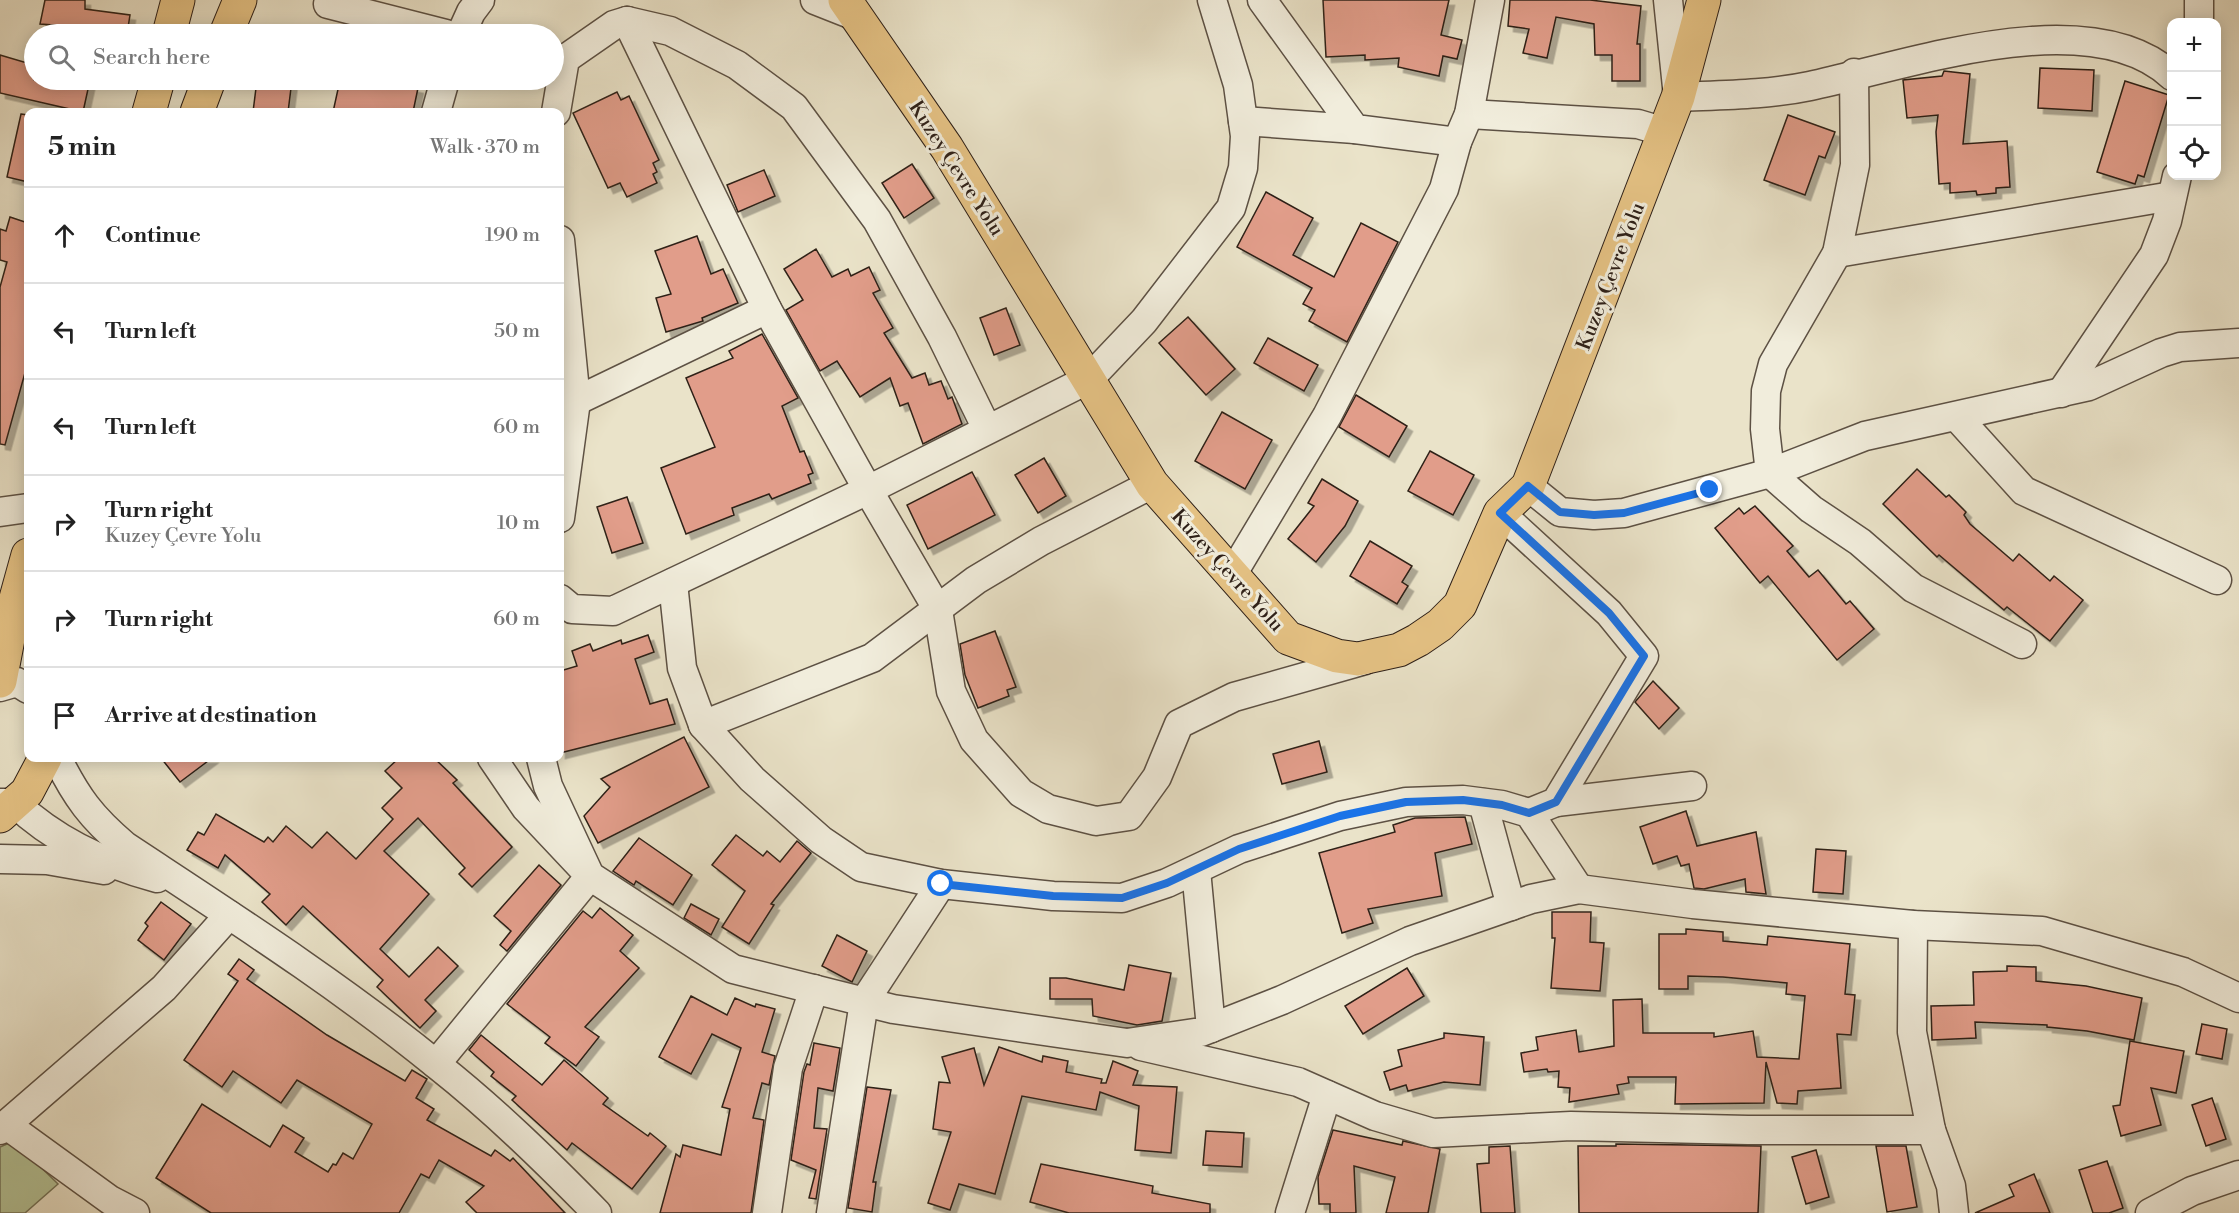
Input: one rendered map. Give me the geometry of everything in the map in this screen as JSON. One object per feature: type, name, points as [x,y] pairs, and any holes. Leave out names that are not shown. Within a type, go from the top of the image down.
[{"type":"main road","points":[[172,24],[178,0]]},
{"type":"main road","points":[[230,24],[240,0]]},
{"type":"main road","name":"Kuzey Çevre Yolu","points":[[851,8],[947,148],[1152,484],[1208,549],[1233,573],[1288,638],[1337,656],[1358,659],[1399,651],[1418,640],[1460,605],[1500,513],[1528,486],[1678,98],[1704,0]]},
{"type":"main road","points":[[150,108],[155,90]]},
{"type":"main road","points":[[198,108],[205,90]]},
{"type":"main road","points":[[0,681],[4,627],[24,567]]},
{"type":"main road","points":[[5,807],[27,792],[43,762]]},
{"type":"street","points":[[466,24],[480,0]]},
{"type":"street","points":[[815,0],[851,8]]},
{"type":"street","points":[[564,602],[572,609],[613,611],[868,490],[1089,379],[1144,321],[1230,208],[1243,168],[1245,136],[1238,85],[1212,0]]},
{"type":"street","points":[[1262,0],[1355,129]]},
{"type":"street","points":[[1233,573],[1332,406],[1444,189],[1457,142],[1469,114],[1490,0]]},
{"type":"street","points":[[1668,0],[1678,98],[1775,93],[1976,41],[2041,35],[2092,35],[2131,46],[2167,72]]},
{"type":"street","points":[[2199,0],[2199,18]]},
{"type":"street","points":[[328,4],[407,24]]},
{"type":"street","points":[[564,65],[565,59],[614,25],[627,21],[670,31],[737,65],[794,107],[877,220],[942,338],[987,429]]},
{"type":"street","points":[[627,21],[767,309],[938,610],[951,691],[974,740],[1021,792],[1048,809],[1096,820],[1129,816],[1157,777],[1179,724],[1234,697],[1377,657]]},
{"type":"street","points":[[1854,73],[1855,165],[1837,253],[1773,364],[1766,391],[1765,429],[1770,472],[1811,509],[1860,542],[1913,588],[2022,644]]},
{"type":"street","points":[[437,108],[442,90]]},
{"type":"street","points":[[557,108],[560,90]]},
{"type":"street","points":[[1469,114],[1638,124],[1665,132]]},
{"type":"street","points":[[1243,121],[1355,129],[1457,142]]},
{"type":"street","points":[[1837,253],[2175,186],[2154,255],[2061,393]]},
{"type":"street","points":[[564,280],[576,401],[564,489]]},
{"type":"street","points":[[576,401],[767,309]]},
{"type":"street","points":[[1528,486],[1560,512],[1594,515],[1624,513],[1770,472],[1865,436],[2089,386],[2161,353],[2180,348],[2239,343]]},
{"type":"street","points":[[1957,417],[2024,491],[2217,580]]},
{"type":"street","points":[[703,725],[872,658],[976,580],[1041,542],[1152,484]]},
{"type":"street","points":[[0,512],[24,509]]},
{"type":"street","points":[[1500,513],[1609,613],[1644,656],[1556,802]]},
{"type":"street","points":[[673,583],[682,668],[703,725],[752,779],[821,840],[861,867],[941,884],[1053,896],[1122,898],[1167,883],[1239,849],[1340,816],[1406,802],[1463,800],[1502,805],[1529,813],[1556,802],[1692,786]]},
{"type":"street","points":[[0,687],[17,682],[24,686]]},
{"type":"street","points":[[59,762],[75,794],[98,823],[179,884],[229,915],[342,993],[436,1064],[558,1173],[597,1213]]},
{"type":"street","points":[[495,762],[526,808],[590,876],[733,969],[893,1009],[1127,1043],[1298,1083],[1375,1116],[1433,1133],[1571,1126],[1748,1130],[1931,1130]]},
{"type":"street","points":[[542,762],[548,786],[590,876]]},
{"type":"street","points":[[1483,803],[1511,906]]},
{"type":"street","points":[[5,807],[94,856],[133,872],[179,884]]},
{"type":"street","points":[[1529,813],[1579,889]]},
{"type":"street","points":[[0,859],[47,860],[179,884]]},
{"type":"street","points":[[1196,870],[1211,1028]]},
{"type":"street","points":[[436,1064],[590,876]]},
{"type":"street","points":[[831,1213],[864,1002],[941,884]]},
{"type":"street","points":[[1127,1043],[1211,1028],[1282,1000],[1410,941],[1511,906],[1579,889],[1693,904],[1913,925],[2042,931],[2183,972],[2239,998]]},
{"type":"street","points":[[135,1213],[110,1200],[4,1128],[164,988],[229,915]]},
{"type":"street","points":[[1913,925],[1912,1032],[1931,1130],[1951,1186],[1954,1213]]},
{"type":"street","points":[[767,1213],[788,1068],[814,989]]},
{"type":"street","points":[[1290,1213],[1327,1095]]},
{"type":"street","points":[[2150,1213],[2192,1191],[2239,1175]]},
{"type":"green space","points":[[14,1141],[58,1184],[25,1213],[0,1213],[0,1147]]},
{"type":"building","points":[[45,0],[85,0],[85,9],[130,15],[129,24],[40,24]]},
{"type":"building","points":[[1323,0],[1449,0],[1441,35],[1462,40],[1457,59],[1443,56],[1439,76],[1398,67],[1399,58],[1365,60],[1365,55],[1326,57]]},
{"type":"building","points":[[1510,0],[1590,0],[1641,6],[1637,44],[1640,44],[1640,81],[1612,81],[1612,55],[1595,55],[1594,24],[1556,17],[1547,58],[1523,53],[1529,29],[1508,26]]},
{"type":"building","points":[[0,55],[24,62],[24,90],[88,90],[84,108],[66,108],[0,93]]},
{"type":"building","points":[[2040,68],[2094,70],[2092,111],[2038,108]]},
{"type":"building","points":[[1944,71],[1970,74],[1963,144],[2007,141],[2010,187],[1996,188],[1996,193],[1977,195],[1976,191],[1950,193],[1950,183],[1939,184],[1936,132],[1938,115],[1907,118],[1903,80],[1942,76]]},
{"type":"building","points":[[2125,81],[2167,94],[2167,102],[2144,177],[2138,175],[2135,184],[2097,172]]},
{"type":"building","points":[[256,90],[291,90],[288,108],[254,108]]},
{"type":"building","points":[[338,90],[418,90],[414,108],[334,108]]},
{"type":"building","points":[[617,92],[621,100],[629,96],[659,160],[653,163],[657,172],[653,174],[657,183],[627,197],[620,183],[608,188],[573,113]]},
{"type":"building","points":[[21,114],[24,114],[24,181],[7,177]]},
{"type":"building","points":[[1788,115],[1835,132],[1825,158],[1819,156],[1805,195],[1764,180]]},
{"type":"building","points":[[912,164],[934,198],[904,218],[882,183]]},
{"type":"building","points":[[764,170],[775,196],[738,212],[727,185]]},
{"type":"building","points":[[1266,192],[1313,218],[1293,255],[1334,277],[1361,223],[1398,242],[1347,342],[1309,321],[1315,310],[1303,304],[1312,288],[1237,247]]},
{"type":"building","points":[[10,217],[24,222],[24,376],[5,445],[0,444],[0,287],[7,262],[0,260],[0,229],[6,231]]},
{"type":"building","points":[[697,236],[711,274],[723,269],[738,303],[702,318],[703,321],[666,332],[656,298],[671,294],[655,251]]},
{"type":"building","points":[[816,249],[832,277],[848,269],[851,276],[869,267],[880,290],[873,293],[893,328],[884,333],[912,378],[925,373],[929,385],[941,381],[948,399],[952,397],[962,424],[923,444],[908,403],[900,406],[890,378],[860,397],[837,361],[820,371],[786,310],[803,300],[784,269]]},
{"type":"building","points":[[1006,308],[1020,345],[994,355],[980,318]]},
{"type":"building","points":[[1188,317],[1235,369],[1206,395],[1159,343]]},
{"type":"building","points":[[762,334],[798,398],[782,406],[800,452],[804,451],[813,473],[808,475],[811,483],[772,499],[769,494],[732,508],[734,515],[686,534],[661,468],[715,447],[686,378],[733,358],[729,351]]},
{"type":"building","points":[[1268,338],[1318,365],[1304,391],[1254,363]]},
{"type":"building","points":[[1356,395],[1407,426],[1389,457],[1339,427]]},
{"type":"building","points":[[1222,412],[1272,440],[1245,489],[1195,461]]},
{"type":"building","points":[[1430,451],[1474,475],[1453,515],[1408,491]]},
{"type":"building","points":[[1044,458],[1066,496],[1038,513],[1015,475]]},
{"type":"building","points":[[1917,469],[1946,497],[1949,495],[1966,512],[1964,515],[1970,524],[2013,561],[2019,554],[2050,581],[2054,576],[2083,600],[2050,641],[2007,607],[2004,610],[1939,555],[1937,557],[1883,504]]},
{"type":"building","points":[[972,472],[995,515],[928,549],[907,505]]},
{"type":"building","points":[[1322,479],[1358,501],[1345,526],[1316,562],[1288,539],[1314,506],[1308,503]]},
{"type":"building","points":[[627,497],[643,543],[612,553],[597,507]]},
{"type":"building","points":[[1755,506],[1793,546],[1787,551],[1809,577],[1818,570],[1846,604],[1850,601],[1874,629],[1837,660],[1768,576],[1760,583],[1715,528],[1739,508],[1744,514]]},
{"type":"building","points":[[1370,541],[1412,566],[1402,582],[1408,586],[1397,604],[1350,576]]},
{"type":"building","points":[[995,631],[1016,687],[1007,690],[1009,696],[978,708],[965,675],[960,644]]},
{"type":"building","points":[[648,635],[654,652],[635,659],[650,704],[667,699],[675,724],[564,752],[564,670],[577,666],[572,651],[590,644],[593,651],[621,640],[622,644]]},
{"type":"building","points":[[1653,681],[1679,708],[1659,729],[1635,702]]},
{"type":"building","points":[[684,737],[709,787],[598,843],[584,816],[610,787],[601,779]]},
{"type":"building","points":[[1319,741],[1327,772],[1282,784],[1273,754]]},
{"type":"building","points":[[164,762],[207,762],[180,782]]},
{"type":"building","points":[[395,762],[438,762],[457,780],[453,783],[512,847],[472,887],[459,874],[465,868],[418,818],[384,851],[429,894],[380,949],[409,977],[438,947],[458,966],[425,1000],[436,1011],[420,1028],[377,987],[383,980],[303,906],[286,925],[262,902],[270,894],[225,855],[218,868],[187,850],[198,832],[204,835],[216,814],[264,842],[268,837],[273,842],[286,826],[312,848],[327,832],[356,859],[393,819],[382,808],[402,788],[385,771]]},
{"type":"building","points":[[1686,811],[1697,846],[1756,832],[1766,894],[1746,892],[1745,879],[1704,889],[1694,888],[1689,864],[1681,866],[1677,856],[1653,864],[1640,827]]},
{"type":"building","points":[[1465,817],[1472,844],[1435,853],[1442,896],[1368,909],[1373,923],[1342,933],[1319,853],[1395,832],[1393,825],[1415,818]]},
{"type":"building","points":[[736,835],[763,856],[767,851],[780,862],[797,841],[811,853],[771,904],[774,905],[749,944],[722,927],[745,891],[712,865]]},
{"type":"building","points":[[639,838],[692,875],[673,905],[636,881],[634,885],[613,871]]},
{"type":"building","points":[[1816,849],[1846,851],[1843,894],[1813,892]]},
{"type":"building","points":[[539,865],[561,885],[507,951],[500,945],[511,931],[494,916]]},
{"type":"building","points":[[161,902],[191,924],[164,960],[138,940],[148,926],[145,923]]},
{"type":"building","points":[[691,904],[719,919],[711,935],[684,918]]},
{"type":"building","points":[[600,908],[633,935],[620,951],[639,968],[585,1027],[599,1037],[576,1066],[545,1043],[550,1037],[507,1004],[583,911],[592,918]]},
{"type":"building","points":[[1552,912],[1591,912],[1590,942],[1604,943],[1600,991],[1551,988],[1555,938],[1552,938]]},
{"type":"building","points":[[1686,929],[1723,932],[1723,941],[1767,945],[1768,936],[1850,944],[1845,994],[1855,995],[1851,1035],[1837,1034],[1841,1088],[1798,1091],[1797,1104],[1777,1103],[1766,1062],[1764,1103],[1675,1104],[1676,1077],[1628,1077],[1629,1083],[1617,1085],[1619,1094],[1569,1102],[1570,1088],[1558,1087],[1559,1071],[1548,1072],[1547,1069],[1524,1072],[1521,1053],[1538,1050],[1536,1037],[1576,1030],[1579,1052],[1614,1046],[1613,1000],[1642,999],[1643,1033],[1714,1033],[1714,1037],[1753,1031],[1757,1057],[1799,1059],[1805,996],[1786,994],[1787,983],[1688,976],[1688,989],[1659,989],[1659,934],[1686,934]]},
{"type":"building","points":[[837,935],[867,951],[852,982],[822,966]]},
{"type":"building","points":[[239,959],[254,970],[247,979],[327,1035],[405,1081],[412,1070],[427,1079],[416,1098],[434,1109],[427,1120],[491,1156],[495,1150],[510,1161],[513,1158],[565,1213],[477,1213],[466,1202],[484,1186],[439,1160],[429,1178],[421,1174],[399,1213],[211,1213],[156,1178],[202,1104],[270,1147],[283,1125],[304,1138],[295,1152],[328,1172],[333,1164],[336,1165],[343,1153],[353,1159],[372,1124],[297,1080],[281,1103],[233,1071],[222,1087],[184,1060],[238,981],[228,974]]},
{"type":"building","points":[[1129,965],[1171,973],[1162,1021],[1137,1025],[1093,1016],[1092,999],[1050,999],[1050,978],[1066,978],[1124,990]]},
{"type":"building","points":[[2007,966],[2036,967],[2036,981],[2086,986],[2142,998],[2134,1040],[2087,1031],[2047,1027],[2047,1025],[1975,1022],[1976,1038],[1932,1040],[1931,1006],[1974,1005],[1973,972],[2007,971]]},
{"type":"building","points":[[1407,968],[1424,996],[1363,1034],[1345,1006]]},
{"type":"building","points":[[691,996],[727,1015],[735,998],[755,1007],[756,1004],[775,1009],[762,1052],[775,1056],[769,1085],[762,1083],[753,1118],[764,1120],[751,1213],[660,1213],[676,1154],[680,1157],[683,1145],[721,1155],[730,1109],[722,1107],[741,1048],[712,1034],[691,1074],[659,1057]]},
{"type":"building","points":[[2202,1024],[2227,1029],[2222,1059],[2196,1054]]},
{"type":"building","points":[[1444,1033],[1484,1037],[1480,1085],[1444,1082],[1408,1091],[1406,1085],[1390,1090],[1384,1072],[1402,1066],[1398,1050],[1444,1038]]},
{"type":"building","points":[[481,1035],[542,1085],[564,1060],[608,1098],[603,1104],[648,1136],[650,1133],[666,1146],[632,1189],[572,1143],[567,1150],[512,1100],[516,1096],[491,1076],[494,1072],[469,1050]]},
{"type":"building","points":[[2130,1041],[2184,1051],[2176,1093],[2151,1088],[2161,1125],[2121,1136],[2113,1106],[2120,1105]]},
{"type":"building","points":[[814,1043],[840,1048],[833,1091],[818,1088],[814,1128],[827,1129],[816,1199],[809,1198],[816,1170],[791,1160],[804,1072],[807,1064],[810,1065]]},
{"type":"building","points":[[999,1047],[1042,1062],[1043,1056],[1068,1061],[1066,1072],[1102,1079],[1101,1083],[1106,1083],[1113,1061],[1138,1071],[1133,1085],[1177,1087],[1171,1153],[1135,1150],[1139,1106],[1100,1092],[1096,1110],[1022,1096],[995,1194],[959,1184],[950,1210],[928,1203],[951,1132],[933,1129],[939,1082],[950,1083],[942,1057],[974,1048],[984,1085]]},
{"type":"building","points":[[867,1087],[891,1090],[873,1182],[876,1182],[872,1212],[848,1208]]},
{"type":"building","points":[[2212,1098],[2226,1139],[2206,1146],[2192,1105]]},
{"type":"building","points":[[1333,1130],[1402,1145],[1403,1141],[1440,1149],[1428,1213],[1386,1213],[1395,1177],[1354,1166],[1356,1213],[1330,1213],[1330,1204],[1319,1204],[1318,1177]]},
{"type":"building","points":[[1206,1131],[1244,1133],[1242,1167],[1203,1165]]},
{"type":"building","points":[[1616,1144],[1761,1146],[1758,1213],[1579,1213],[1578,1146],[1616,1146]]},
{"type":"building","points":[[1510,1146],[1515,1213],[1481,1213],[1477,1164],[1489,1163],[1489,1147]]},
{"type":"building","points":[[1876,1146],[1906,1146],[1917,1207],[1887,1212]]},
{"type":"building","points":[[1816,1150],[1829,1197],[1806,1204],[1792,1157]]},
{"type":"building","points":[[2107,1161],[2123,1208],[2109,1213],[2093,1213],[2079,1170]]},
{"type":"building","points":[[1041,1164],[1153,1186],[1152,1193],[1210,1204],[1210,1213],[1069,1213],[1030,1202]]},
{"type":"building","points":[[2034,1174],[2050,1213],[1975,1213],[2014,1196],[2009,1185]]},
{"type":"route","points":[[941,884],[1053,896],[1122,898],[1167,883],[1239,849],[1340,816],[1406,802],[1463,800],[1502,805],[1529,813],[1556,802],[1644,656],[1609,613],[1500,513],[1528,486],[1560,512],[1594,515],[1624,513],[1710,490]]}]
